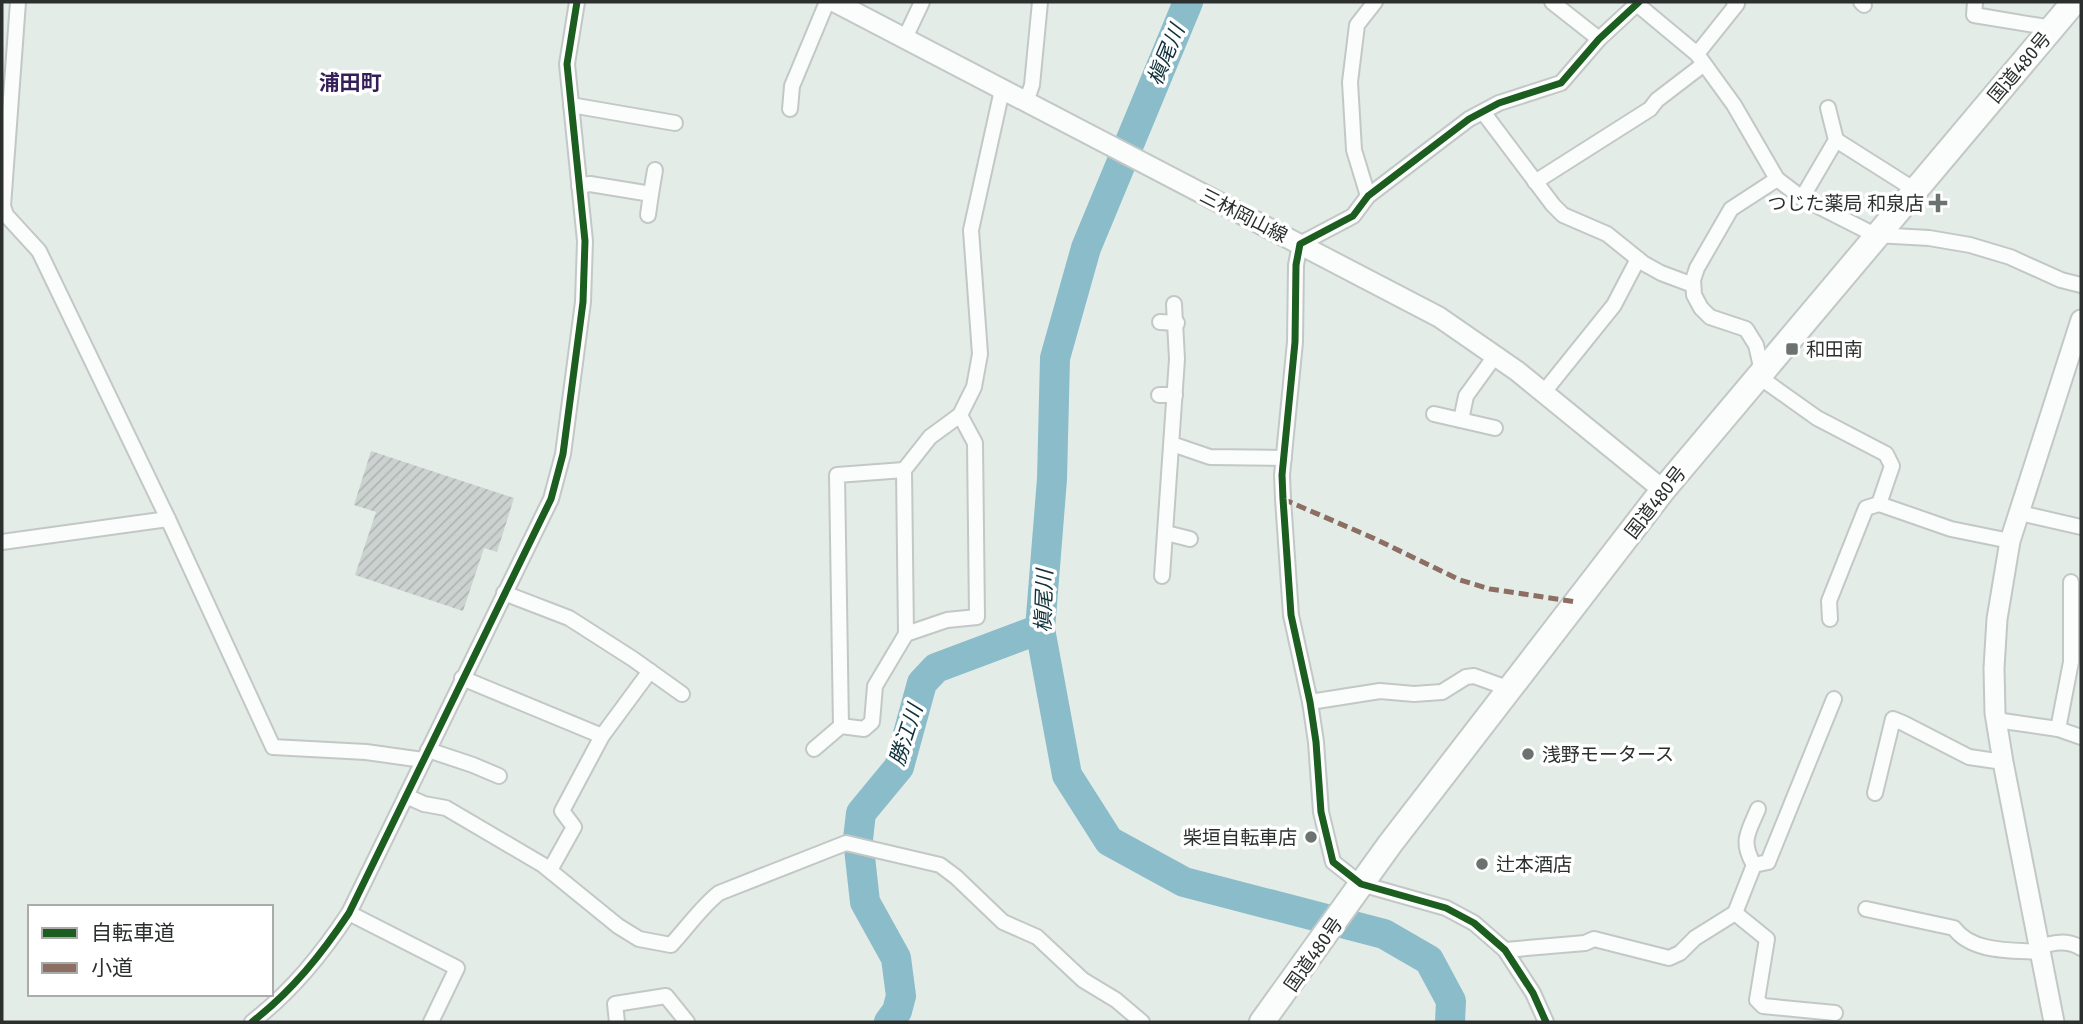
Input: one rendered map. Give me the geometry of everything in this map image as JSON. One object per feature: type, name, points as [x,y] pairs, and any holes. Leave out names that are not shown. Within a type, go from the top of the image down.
[{"type":"highway","name":"国道480号","points":[[1262,1022],[1356,892],[1663,490],[1875,235],[2074,2]]},
{"type":"main road","name":"三林岡山線","points":[[835,2],[1439,317],[1544,393],[1663,490]]},
{"type":"main road","points":[[2054,1022],[2003,762],[1996,720],[1994,668],[1997,619],[2010,541],[2081,320]]},
{"type":"street","points":[[18,2],[3,206],[6,215],[39,251],[168,519],[273,747],[426,755],[473,765],[499,776]]},
{"type":"street","points":[[252,1022],[293,986],[323,952],[349,913],[551,499],[564,454],[583,302],[584,241],[567,64],[577,2]]},
{"type":"street","points":[[790,109],[791,92],[827,2]]},
{"type":"street","points":[[905,38],[922,2]]},
{"type":"street","points":[[1026,102],[1032,85],[1040,2]]},
{"type":"street","points":[[1368,196],[1354,150],[1350,82],[1357,25],[1376,2]]},
{"type":"street","points":[[1552,2],[1599,39]]},
{"type":"street","points":[[1535,182],[1650,109],[1701,59],[1737,4],[1734,2]]},
{"type":"street","points":[[1975,2],[1974,15],[2052,28]]},
{"type":"street","points":[[1546,1022],[1533,993],[1505,950],[1474,923],[1446,908],[1356,892],[1333,862],[1321,812],[1310,702],[1291,615],[1282,475],[1295,342],[1296,265],[1300,244],[1353,216],[1368,196],[1469,119],[1499,103],[1561,82],[1599,39],[1638,3],[1701,59],[1734,105],[1777,179],[1802,198],[1875,235],[1928,238],[1970,245],[2010,257],[2061,280],[2081,285]]},
{"type":"street","points":[[814,749],[841,726],[864,729],[872,722],[875,686],[906,634],[904,470],[930,437],[960,415],[974,387],[980,354],[971,230],[1002,90]]},
{"type":"street","points":[[776,92],[791,92]]},
{"type":"street","points":[[571,105],[676,123]]},
{"type":"street","points":[[1828,108],[1836,140],[1915,190]]},
{"type":"street","points":[[1483,111],[1563,215],[1606,234],[1661,273],[1693,285]]},
{"type":"street","points":[[1802,198],[1836,140]]},
{"type":"street","points":[[648,215],[655,170]]},
{"type":"street","points":[[1777,179],[1731,209],[1697,268],[1694,295],[1700,307],[1710,317],[1746,329],[1756,345],[1760,374],[1817,418],[1886,454],[1892,466],[1879,504]]},
{"type":"street","points":[[579,186],[590,184],[651,194]]},
{"type":"street","points":[[1544,393],[1614,304],[1638,259]]},
{"type":"street","points":[[1162,576],[1175,396],[1177,323],[1174,304]]},
{"type":"street","points":[[1160,322],[1177,323]]},
{"type":"street","points":[[1461,420],[1466,396],[1495,356]]},
{"type":"street","points":[[1159,395],[1175,396]]},
{"type":"street","points":[[1434,414],[1495,428]]},
{"type":"street","points":[[906,634],[947,621],[977,617],[975,443],[960,415]]},
{"type":"street","points":[[1172,444],[1210,457],[1284,458]]},
{"type":"street","points":[[841,726],[837,475],[904,470]]},
{"type":"street","points":[[1830,619],[1829,601],[1866,508],[1879,504],[1951,528],[2010,541]]},
{"type":"street","points":[[2020,513],[2081,527]]},
{"type":"street","points":[[2,542],[168,519]]},
{"type":"street","points":[[1166,534],[1190,539]]},
{"type":"street","points":[[2058,729],[2076,663],[2071,582]]},
{"type":"street","points":[[504,593],[569,618],[682,694]]},
{"type":"street","points":[[550,870],[574,827],[562,811],[602,736],[650,671]]},
{"type":"street","points":[[1310,702],[1380,691],[1414,694],[1443,692],[1466,677],[1474,676],[1510,689]]},
{"type":"street","points":[[462,678],[602,736]]},
{"type":"street","points":[[1754,865],[1768,862],[1834,699]]},
{"type":"street","points":[[1875,793],[1893,719],[1969,757],[2003,762]]},
{"type":"street","points":[[1996,720],[2058,729],[2081,737]]},
{"type":"street","points":[[406,796],[456,813],[550,870],[618,926],[639,939],[671,945],[719,893],[846,843],[940,865],[1003,922],[1037,937],[1083,980],[1116,999],[1142,1022]]},
{"type":"street","points":[[1754,865],[1746,851],[1745,842],[1758,809]]},
{"type":"street","points":[[1505,950],[1586,943],[1594,939],[1668,958],[1680,953],[1695,938],[1735,913],[1754,865]]},
{"type":"street","points":[[1866,909],[1954,928],[1962,939],[1990,948],[2040,950],[2057,942],[2074,944],[2081,948]]},
{"type":"street","points":[[349,913],[457,968],[430,1022]]},
{"type":"street","points":[[1735,913],[1767,939],[1757,1000],[1763,1006],[1835,1013]]},
{"type":"street","points":[[617,1022],[615,1004],[666,996],[687,1022]]},
{"type":"building","points":[[371,451],[514,498],[497,552],[484,548],[463,611],[355,575],[376,512],[354,505]]},
{"type":"waterway","name":"槇尾川","points":[[1188,2],[1086,248],[1055,358],[1052,479],[1040,629],[1067,775],[1109,841],[1184,882],[1384,934],[1429,960],[1451,1001],[1450,1022]]},
{"type":"waterway","name":"勝江川","points":[[889,1022],[897,1011],[901,996],[896,958],[865,902],[858,839],[861,813],[899,767],[922,683],[936,668],[1040,629]]},
{"type":"marked path","points":[[1283,499],[1460,580],[1490,589],[1577,602]]},
{"type":"cycle path","points":[[252,1022],[305,972],[349,913],[551,499],[563,454],[583,302],[585,241],[567,64],[577,2]]},
{"type":"cycle path","points":[[1546,1022],[1533,993],[1505,950],[1474,923],[1446,908],[1361,884],[1333,862],[1321,812],[1310,702],[1291,615],[1283,499],[1282,475],[1295,342],[1296,265],[1300,244],[1353,216],[1368,196],[1469,119],[1499,103],[1561,83],[1599,39],[1639,2]]},
{"type":"place","name":"つじた薬局 和泉店","points":[[1938,203]]},
{"type":"place","name":"和田南","points":[[1792,349]]},
{"type":"place","name":"浅野モータース","points":[[1528,754]]},
{"type":"place","name":"柴垣自転車店","points":[[1311,837]]},
{"type":"place","name":"辻本酒店","points":[[1482,864]]},
{"type":"district","name":"浦田町","points":[[350,83]]}]
